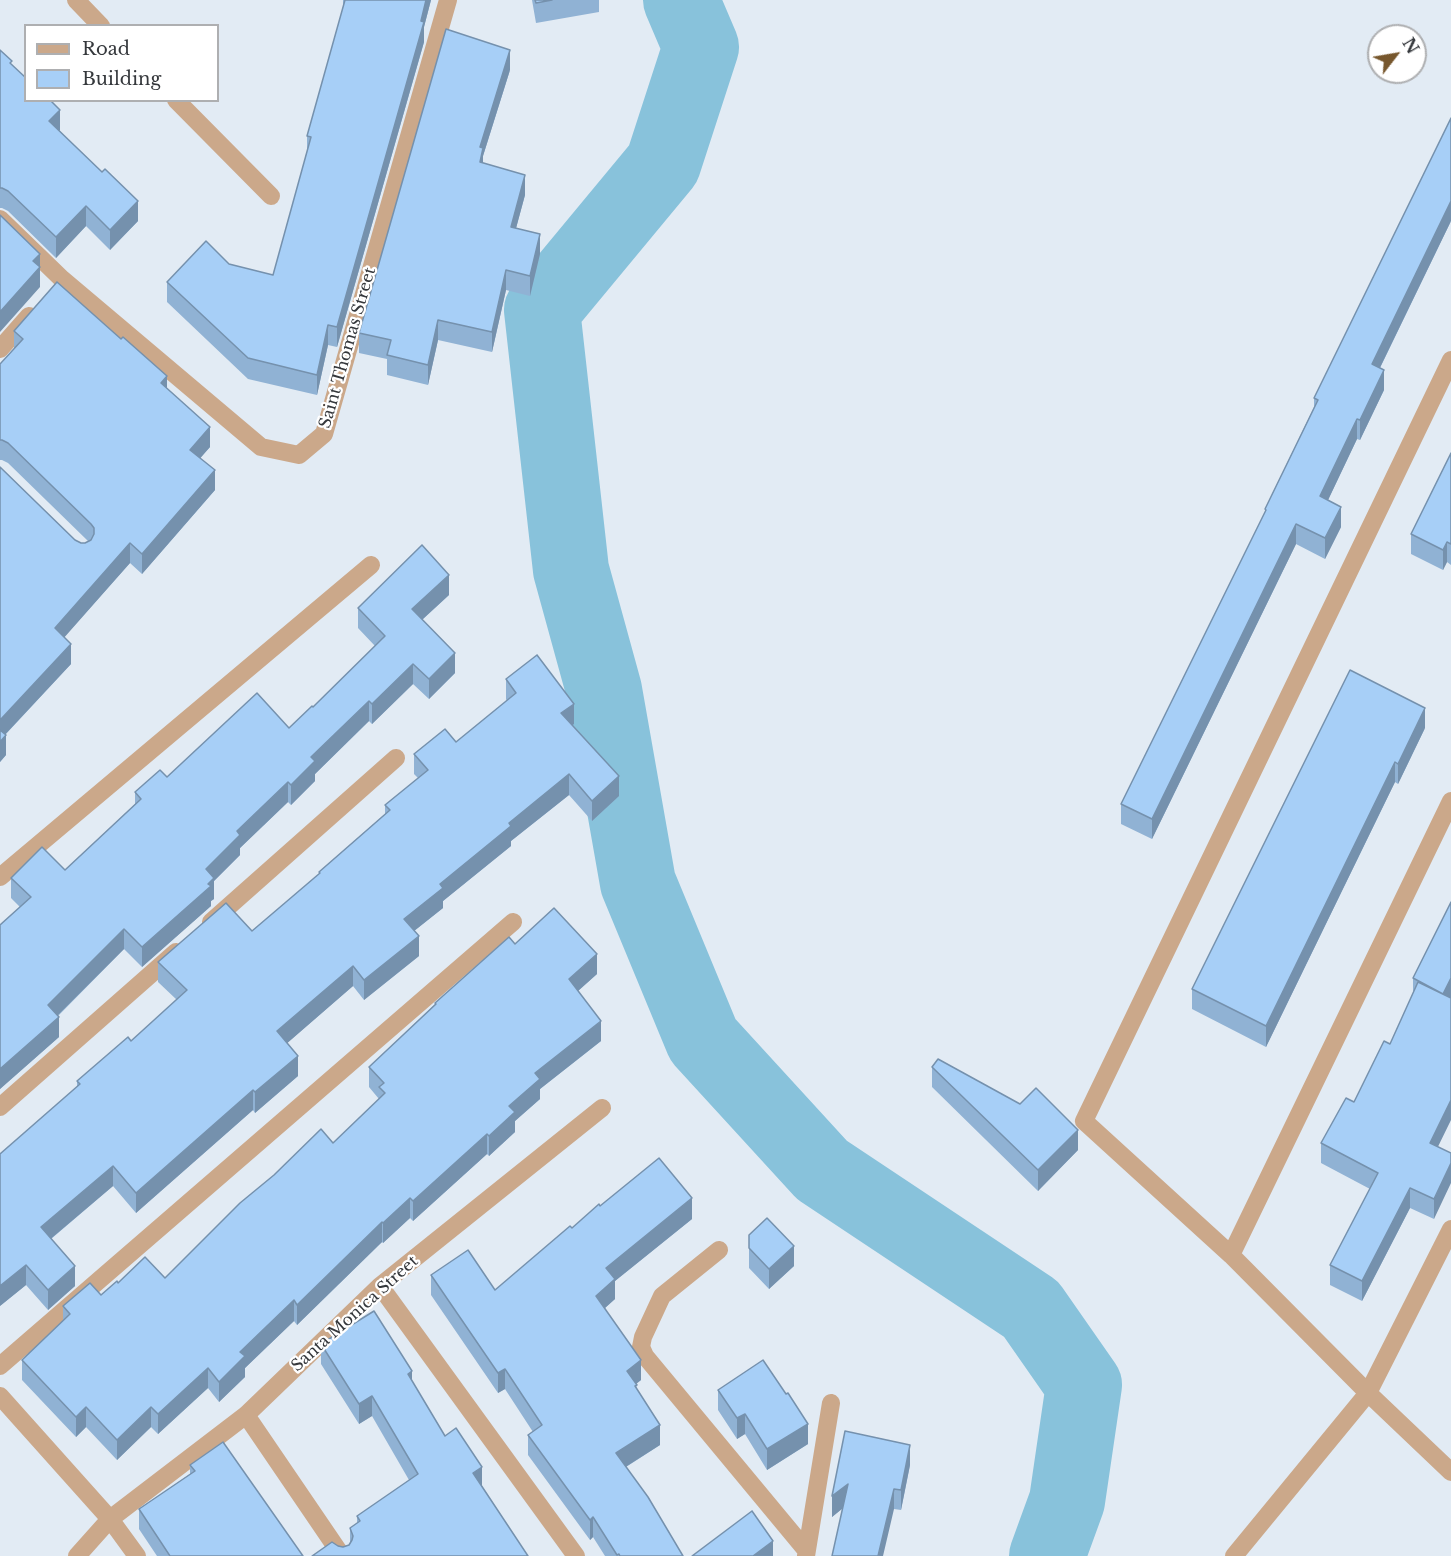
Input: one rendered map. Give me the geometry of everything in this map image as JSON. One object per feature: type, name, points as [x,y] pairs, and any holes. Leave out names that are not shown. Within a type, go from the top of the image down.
[{"type":"street","points":[[76,0],[99,24]]},
{"type":"street","name":"Saint Thomas Street","points":[[0,219],[58,283],[261,447],[299,454],[324,434],[448,0]]},
{"type":"street","points":[[178,102],[271,196]]},
{"type":"street","points":[[0,349],[39,305]]},
{"type":"street","points":[[1451,360],[1084,1121],[1232,1255],[1368,1393],[1451,1472]]},
{"type":"street","points":[[0,877],[371,565]]},
{"type":"street","points":[[0,1107],[396,758]]},
{"type":"street","points":[[1232,1255],[1451,801]]},
{"type":"street","points":[[0,1366],[513,922]]},
{"type":"street","name":"Santa Monica Street","points":[[77,1556],[110,1519],[246,1415],[380,1286],[602,1108]]},
{"type":"street","points":[[1234,1556],[1368,1393],[1451,1229]]},
{"type":"street","points":[[718,1250],[662,1296],[643,1337],[642,1347],[645,1356],[806,1553]]},
{"type":"street","points":[[380,1286],[576,1556]]},
{"type":"street","points":[[0,1396],[110,1519],[137,1556]]},
{"type":"street","points":[[806,1553],[831,1403]]},
{"type":"street","points":[[246,1415],[342,1556]]},
{"type":"building","points":[[345,0],[426,0],[421,21],[424,22],[337,327],[328,325],[317,375],[248,358],[167,282],[206,241],[229,264],[273,275],[311,137],[307,136]]},
{"type":"building","points":[[535,0],[552,0],[536,3]]},
{"type":"building","points":[[446,29],[510,50],[480,147],[483,148],[480,162],[525,175],[511,227],[540,234],[530,276],[506,270],[492,332],[438,320],[428,365],[387,355],[391,340],[359,333]]},
{"type":"building","points":[[0,50],[24,76],[24,102],[52,102],[60,110],[49,121],[102,172],[105,169],[138,201],[110,230],[86,206],[56,237],[8,191],[0,188]]},
{"type":"building","points":[[1451,118],[1451,201],[1372,364],[1384,370],[1360,420],[1357,419],[1320,496],[1341,507],[1325,538],[1296,524],[1152,819],[1121,804],[1266,510],[1318,400],[1314,398]]},
{"type":"building","points":[[0,215],[40,254],[33,261],[40,267],[0,312]]},
{"type":"building","points":[[57,282],[167,376],[161,383],[210,427],[190,450],[215,470],[142,554],[130,543],[55,628],[71,644],[0,720],[0,467],[75,540],[85,543],[91,540],[94,534],[91,524],[8,443],[0,440],[0,364],[23,339],[14,331]]},
{"type":"building","points":[[1451,453],[1451,544],[1447,542],[1443,550],[1411,534]]},
{"type":"building","points":[[422,545],[449,575],[412,609],[455,653],[429,679],[413,664],[372,704],[369,701],[311,757],[315,761],[291,785],[288,782],[237,831],[240,835],[206,869],[214,878],[208,884],[211,886],[142,947],[124,929],[48,1005],[59,1017],[0,1069],[0,925],[31,897],[11,878],[42,847],[65,870],[141,799],[135,792],[160,770],[167,777],[257,693],[289,728],[385,636],[358,608]]},
{"type":"building","points":[[537,655],[574,704],[561,713],[619,776],[592,801],[569,774],[509,823],[511,826],[440,884],[443,888],[404,919],[419,936],[364,980],[353,966],[277,1031],[298,1056],[255,1092],[253,1090],[136,1193],[113,1166],[41,1227],[75,1266],[48,1290],[26,1265],[0,1286],[0,1154],[80,1084],[77,1081],[128,1037],[131,1041],[187,990],[158,962],[226,903],[252,931],[390,810],[385,805],[428,770],[414,754],[445,729],[456,742],[516,693],[506,679]]},
{"type":"building","points":[[1350,670],[1425,708],[1398,764],[1395,762],[1266,1026],[1192,989]]},
{"type":"building","points":[[0,730],[6,735],[0,742]]},
{"type":"building","points":[[1451,902],[1451,978],[1443,994],[1413,978]]},
{"type":"building","points":[[554,908],[597,954],[569,979],[601,1021],[535,1073],[540,1079],[509,1106],[515,1112],[489,1136],[487,1134],[413,1201],[410,1198],[382,1222],[297,1305],[294,1300],[240,1352],[245,1356],[219,1382],[208,1368],[158,1414],[151,1407],[117,1440],[86,1407],[76,1417],[22,1360],[70,1314],[63,1306],[90,1283],[101,1295],[117,1281],[118,1283],[145,1257],[165,1278],[240,1203],[274,1175],[321,1129],[333,1143],[385,1093],[379,1087],[384,1083],[369,1067],[435,1003],[509,937],[515,944]]},
{"type":"building","points":[[1418,982],[1451,998],[1451,1100],[1430,1143],[1451,1153],[1451,1163],[1434,1199],[1410,1188],[1362,1281],[1330,1265],[1378,1173],[1321,1143],[1346,1098],[1354,1102],[1384,1041],[1390,1044]]},
{"type":"building","points":[[938,1059],[1020,1104],[1036,1088],[1078,1130],[1038,1170],[932,1067]]},
{"type":"building","points":[[659,1158],[692,1198],[606,1268],[615,1279],[596,1296],[641,1360],[627,1371],[660,1425],[616,1453],[648,1497],[683,1556],[620,1556],[617,1555],[593,1517],[590,1520],[528,1435],[542,1425],[505,1369],[498,1373],[431,1275],[468,1250],[495,1290],[570,1226],[572,1228]]},
{"type":"building","points":[[767,1218],[794,1246],[769,1269],[749,1248],[749,1235]]},
{"type":"building","points":[[374,1311],[412,1371],[408,1374],[445,1436],[456,1428],[482,1467],[473,1473],[528,1556],[312,1556],[332,1542],[343,1547],[349,1545],[353,1536],[350,1528],[360,1521],[357,1516],[418,1474],[372,1396],[359,1404],[321,1344]]},
{"type":"building","points":[[763,1360],[808,1424],[767,1449],[745,1414],[737,1418],[718,1390]]},
{"type":"building","points":[[845,1431],[910,1445],[901,1490],[894,1489],[878,1556],[832,1556],[848,1484],[832,1496]]},
{"type":"building","points":[[223,1442],[303,1556],[170,1556],[139,1509],[195,1471],[190,1465]]},
{"type":"building","points":[[752,1511],[773,1541],[753,1556],[692,1556]]},
{"type":"waterway","points":[[681,0],[701,47],[663,164],[542,310],[571,570],[604,690],[638,883],[703,1040],[822,1170],[1031,1309],[1084,1385],[1067,1501],[1047,1556]]}]
